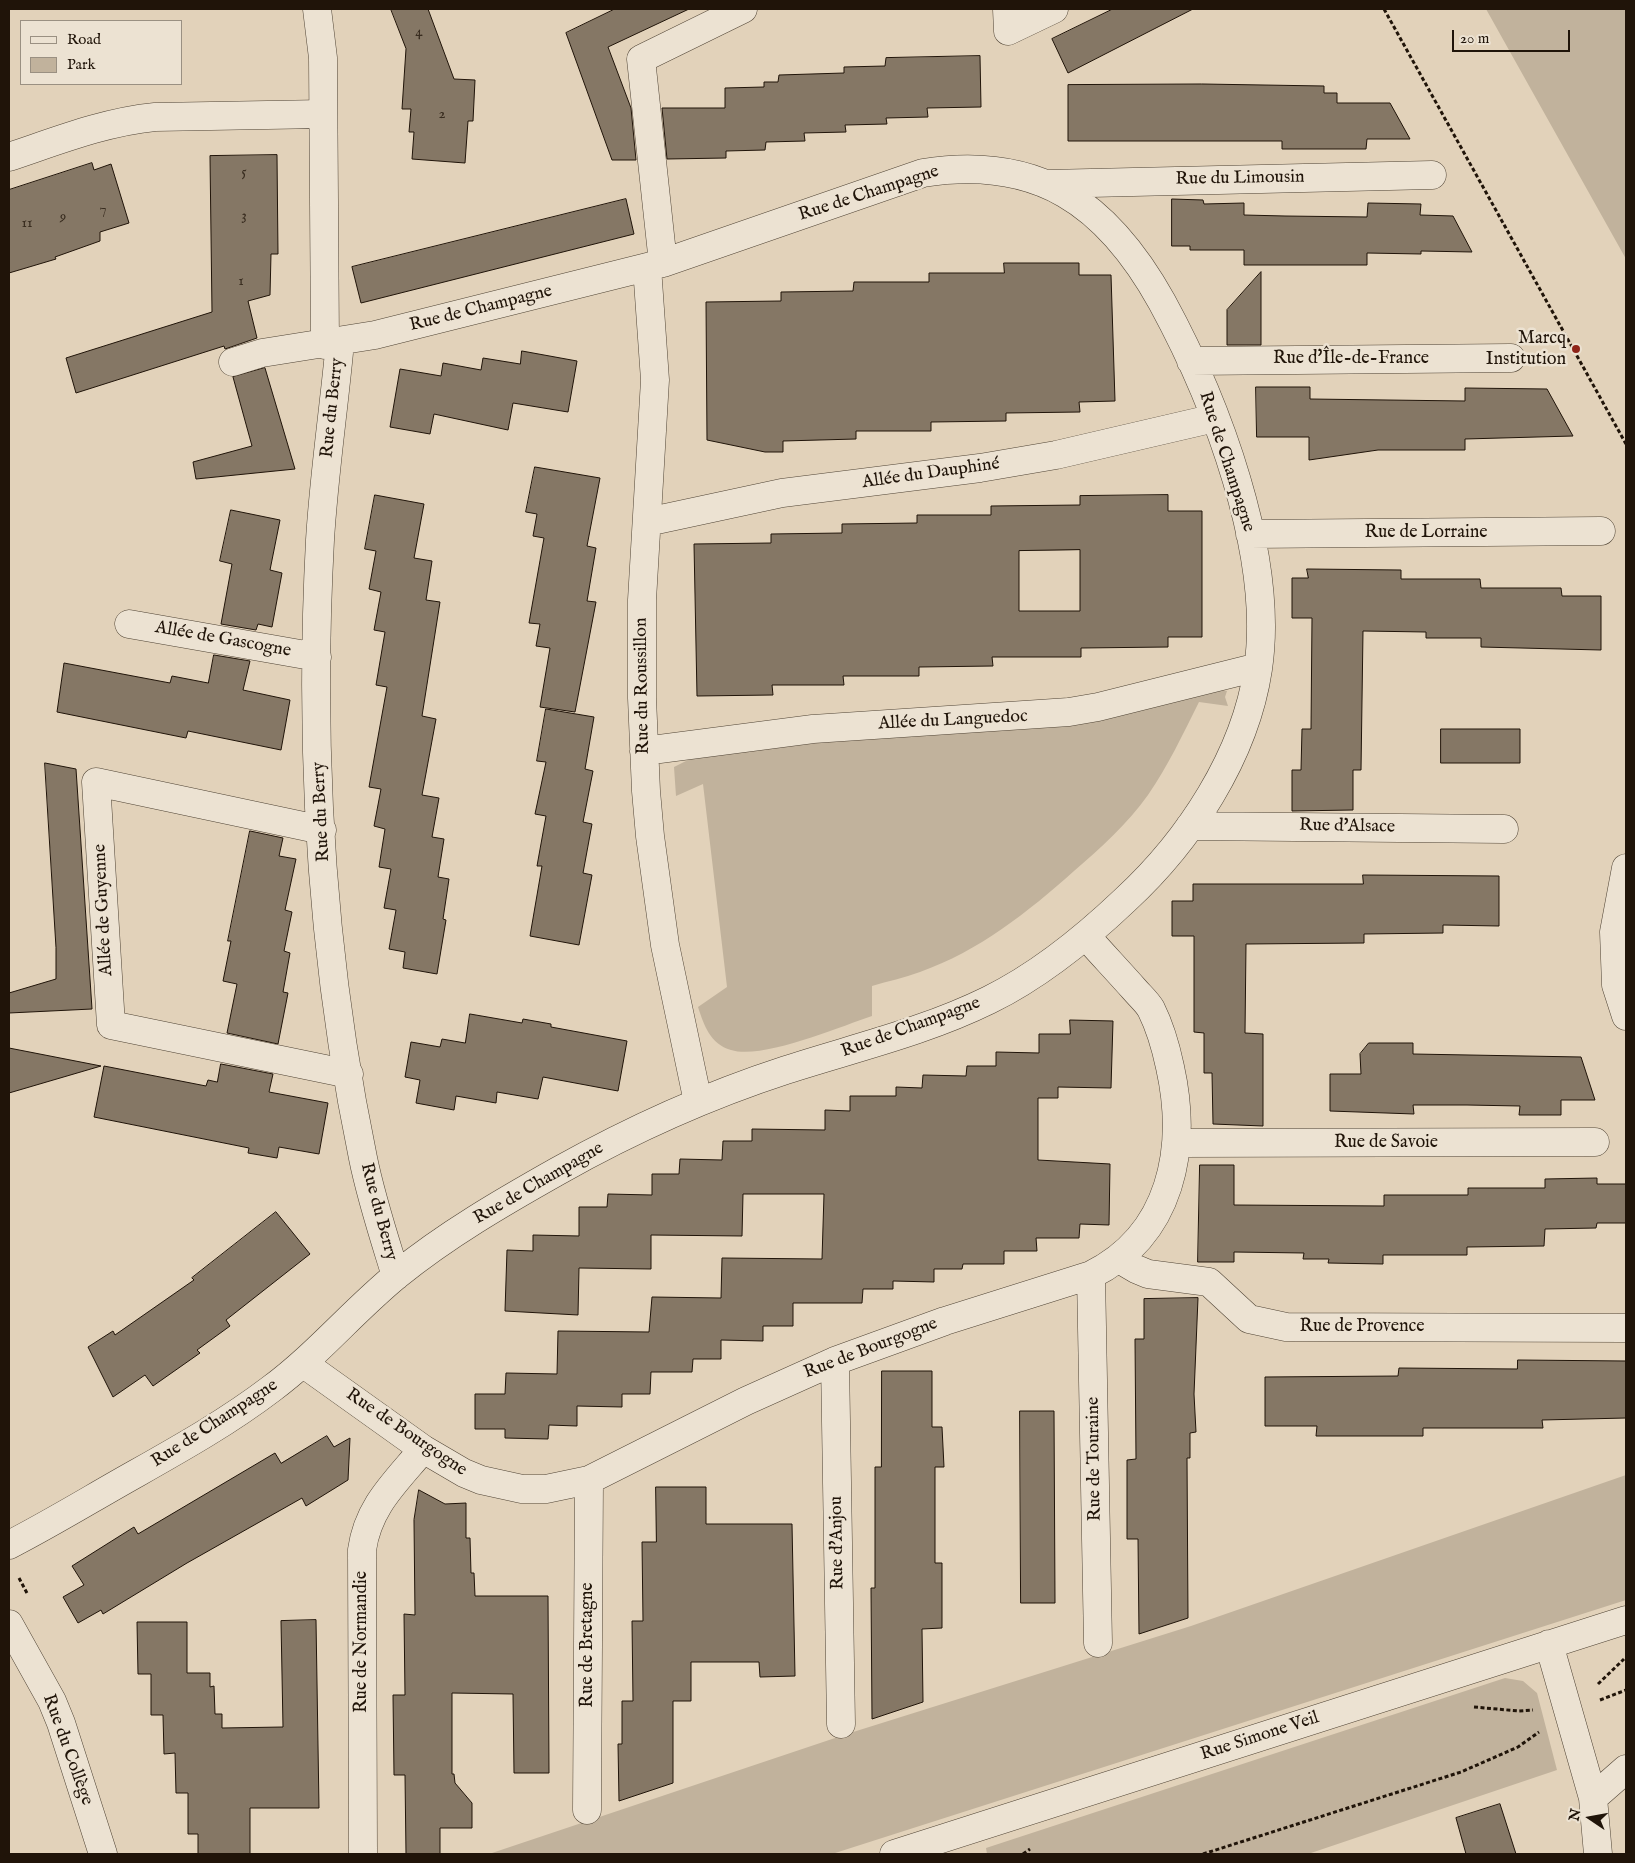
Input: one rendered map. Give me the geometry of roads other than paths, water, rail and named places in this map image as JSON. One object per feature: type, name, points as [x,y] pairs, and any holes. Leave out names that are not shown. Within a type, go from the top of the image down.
[{"type":"street","name":"Rue du Berry","points":[[317,9],[323,58],[323,114],[333,343],[317,598],[322,830],[330,933],[349,1074],[363,1158],[396,1276]]},
{"type":"street","name":"Rue du Roussillon","points":[[698,1102],[663,936],[650,836],[644,751],[642,609],[655,380],[655,265],[641,59],[743,9]]},
{"type":"street","points":[[1006,9],[1008,31],[1054,9]]},
{"type":"street","points":[[9,157],[107,124],[130,120],[154,117],[323,114]]},
{"type":"street","name":"Rue de Champagne","points":[[9,1545],[190,1443],[267,1393],[304,1364],[396,1276],[519,1193],[611,1143],[698,1102],[781,1072],[934,1024],[965,1011],[1026,979],[1086,936],[1147,879],[1190,826],[1227,762],[1240,734],[1249,709],[1258,667],[1261,611],[1250,534],[1240,495],[1214,418],[1191,360],[1163,304],[1129,252],[1110,228],[1092,213],[1048,184],[1023,175],[978,168],[923,173],[655,265],[394,330],[333,343],[262,353],[233,362]]},
{"type":"street","name":"Rue du Limousin","points":[[1048,184],[1432,174]]},
{"type":"street","name":"Rue d'Île-de-France","points":[[1191,360],[1511,358]]},
{"type":"street","name":"Allée du Dauphiné","points":[[646,522],[782,493],[980,468],[1046,457],[1214,418]]},
{"type":"street","name":"Rue de Lorraine","points":[[1250,534],[1602,531]]},
{"type":"street","name":"Allée de Gascogne","points":[[129,624],[317,657]]},
{"type":"street","name":"Allée du Languedoc","points":[[644,751],[814,729],[1069,712],[1098,707],[1258,667]]},
{"type":"street","name":"Allée de Guyenne","points":[[322,830],[96,782],[110,1025],[349,1074]]},
{"type":"street","name":"Rue d'Alsace","points":[[1190,826],[1504,829]]},
{"type":"street","points":[[1626,868],[1614,932],[1616,985],[1626,1016]]},
{"type":"street","name":"Rue de Bourgogne","points":[[304,1364],[423,1449],[464,1474],[480,1480],[522,1489],[546,1489],[589,1480],[746,1401],[835,1361],[945,1321],[1092,1275],[1130,1249],[1157,1214],[1173,1168],[1177,1144],[1175,1086],[1168,1056],[1150,1008],[1086,936]]},
{"type":"street","name":"Rue de Savoie","points":[[1177,1144],[1595,1142]]},
{"type":"street","name":"Rue de Provence","points":[[1118,1258],[1136,1270],[1148,1274],[1209,1282],[1249,1319],[1286,1327],[1626,1328]]},
{"type":"street","name":"Rue de Touraine","points":[[1092,1275],[1098,1643]]},
{"type":"street","name":"Rue d'Anjou","points":[[835,1361],[841,1724]]},
{"type":"street","name":"Rue de Normandie","points":[[363,1854],[362,1550],[365,1532],[378,1504],[423,1449]]},
{"type":"street","name":"Rue de Bretagne","points":[[587,1810],[589,1480]]},
{"type":"street","name":"Rue Simone Veil","points":[[894,1854],[964,1843],[1549,1644],[1626,1620]]},
{"type":"street","name":"Rue du Collège","points":[[9,1624],[47,1693],[61,1723],[72,1751],[103,1854]]},
{"type":"street","points":[[1549,1644],[1593,1798],[1598,1854]]},
{"type":"street","points":[[1593,1798],[1626,1769]]},
{"type":"place","name":"Marcq Institution","points":[[1576,349]]}]
